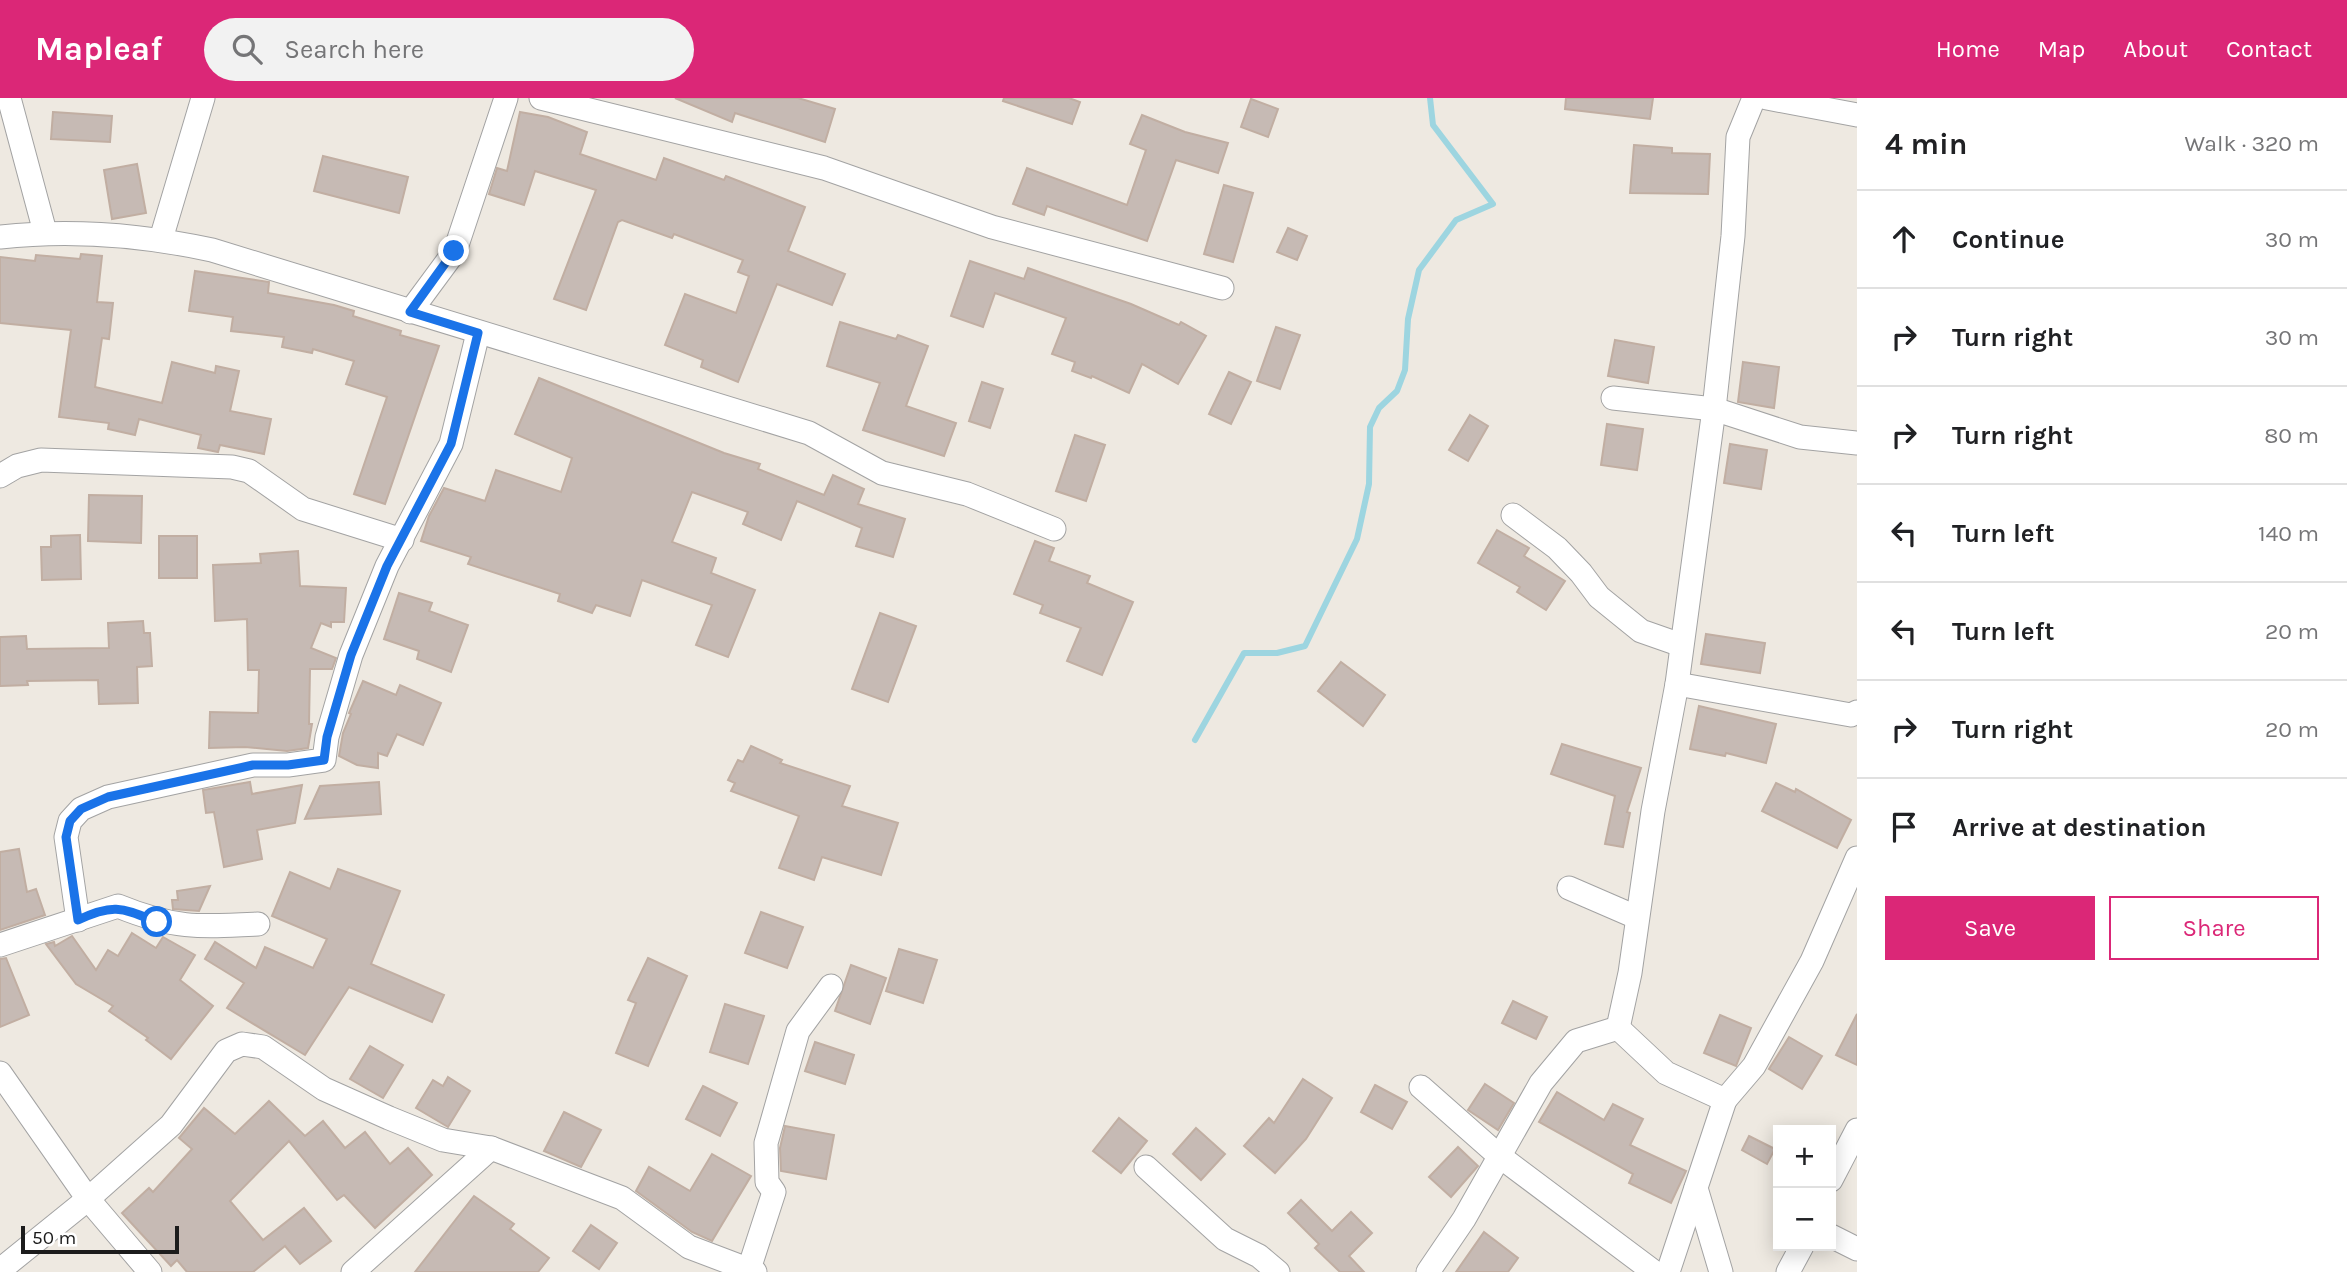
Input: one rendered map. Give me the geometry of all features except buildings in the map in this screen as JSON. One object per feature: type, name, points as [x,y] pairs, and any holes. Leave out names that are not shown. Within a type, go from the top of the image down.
[{"type":"street","points":[[9,98],[44,232]]},
{"type":"street","points":[[161,239],[203,98]]},
{"type":"street","points":[[410,312],[454,251],[506,98]]},
{"type":"street","points":[[541,98],[824,168],[992,227],[1222,288]]},
{"type":"street","points":[[1618,1028],[1630,973],[1636,917],[1677,684],[1714,409],[1733,236],[1738,137],[1754,98]]},
{"type":"street","points":[[1767,98],[1857,115]]},
{"type":"street","points":[[0,237],[44,232],[161,239],[212,250],[809,433],[882,473],[967,494],[1054,529]]},
{"type":"street","points":[[78,920],[66,837],[70,821],[81,809],[108,797],[253,765],[288,765],[324,760],[327,737],[351,655],[387,566],[451,444],[478,333]]},
{"type":"street","points":[[1614,398],[1714,409],[1800,437],[1857,443]]},
{"type":"street","points":[[0,476],[17,466],[41,460],[232,467],[249,471],[303,509],[402,540]]},
{"type":"street","points":[[1513,515],[1557,548],[1599,597],[1641,631],[1681,645]]},
{"type":"street","points":[[1677,684],[1851,715],[1857,712]]},
{"type":"street","points":[[1668,1272],[1725,1100],[1754,1066],[1812,961],[1857,858]]},
{"type":"street","points":[[1569,888],[1636,917]]},
{"type":"street","points":[[0,945],[118,906],[157,922],[199,927],[258,924]]},
{"type":"street","points":[[0,1270],[88,1199],[171,1125],[226,1051],[242,1044],[263,1047],[324,1089],[388,1118],[443,1140],[491,1148],[622,1198],[689,1247],[752,1270],[774,1192],[767,1182],[766,1143],[798,1031],[831,985]]},
{"type":"street","points":[[1618,1028],[1666,1073],[1725,1100]]},
{"type":"street","points":[[1428,1272],[1464,1219],[1541,1083],[1576,1041],[1618,1028]]},
{"type":"street","points":[[0,1073],[88,1199],[150,1272]]},
{"type":"street","points":[[1421,1087],[1498,1155],[1654,1272]]},
{"type":"street","points":[[1836,1170],[1857,1130]]},
{"type":"street","points":[[353,1272],[491,1148]]},
{"type":"street","points":[[1146,1167],[1224,1239],[1259,1256],[1278,1272]]},
{"type":"street","points":[[1696,1188],[1721,1272]]},
{"type":"street","points":[[1836,1238],[1857,1249]]},
{"type":"street","points":[[1788,1272],[1799,1251]]},
{"type":"waterway","points":[[1195,740],[1244,653],[1277,653],[1305,646],[1357,539],[1369,484],[1370,427],[1379,408],[1397,391],[1405,370],[1408,319],[1419,270],[1456,220],[1493,204],[1433,125],[1430,98]]},
{"type":"route","points":[[157,922],[118,906],[100,910],[78,920],[66,837],[70,821],[81,809],[108,797],[253,765],[288,765],[324,760],[327,737],[351,655],[387,566],[451,444],[478,333],[410,312],[454,251]]}]
